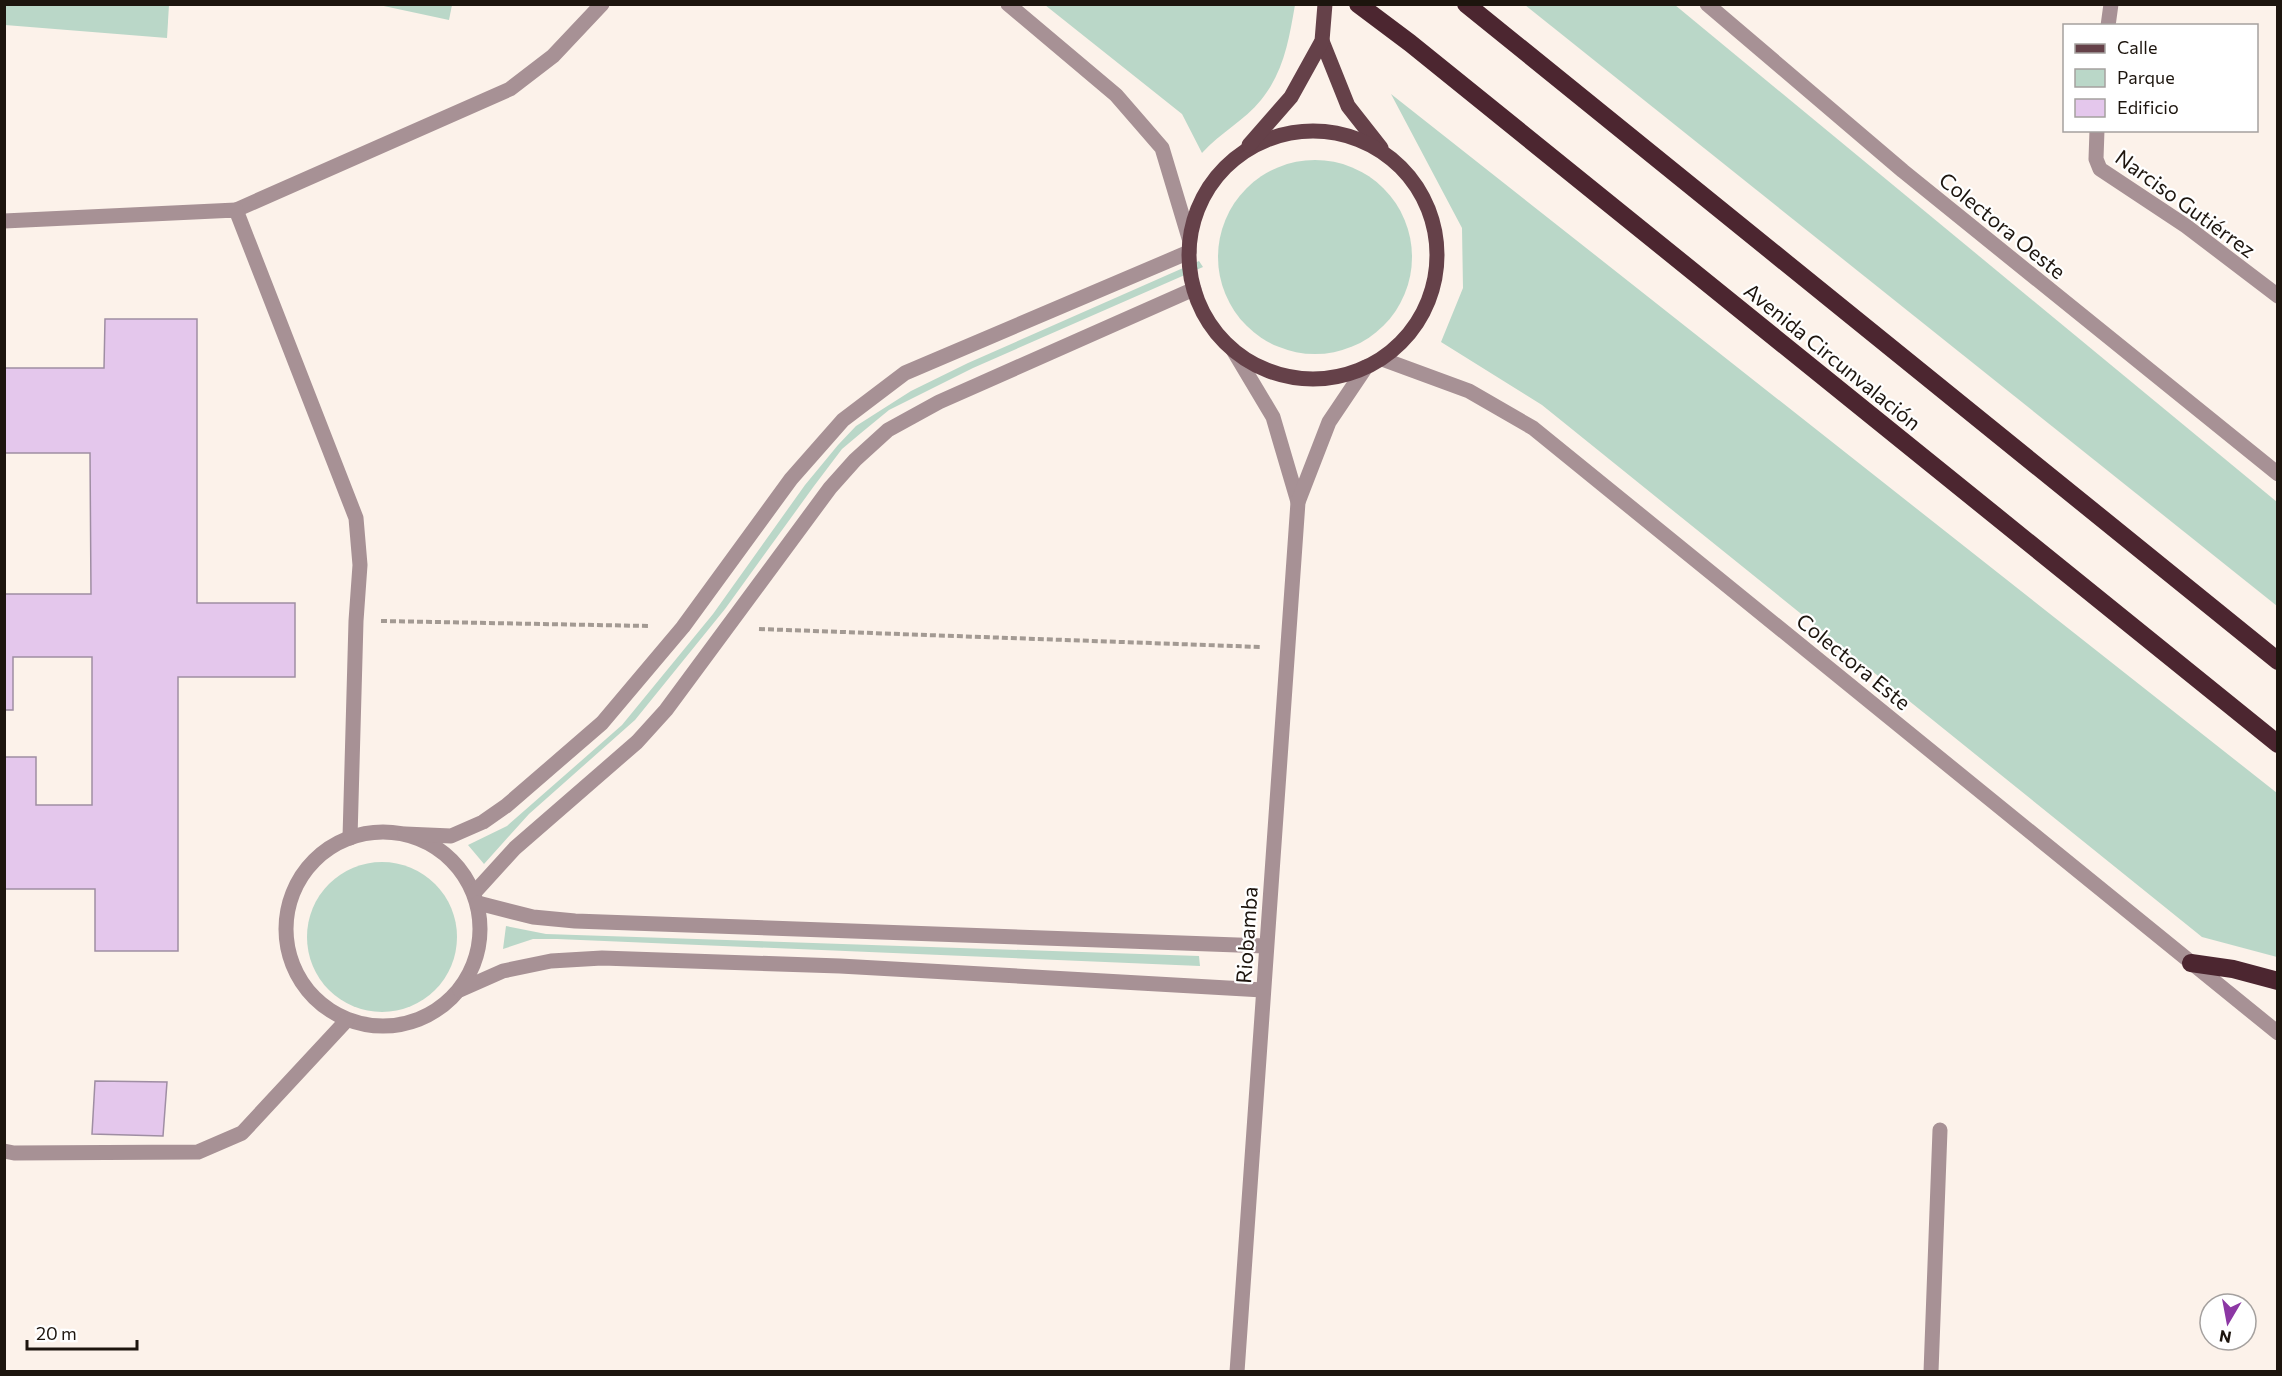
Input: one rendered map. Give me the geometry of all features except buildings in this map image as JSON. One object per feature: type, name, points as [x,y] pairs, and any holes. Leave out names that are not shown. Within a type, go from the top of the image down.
[{"type":"highway","name":"Avenida Circunvalación","points":[[1358,4],[1410,43],[2277,744]]},
{"type":"highway","name":"Avenida Circunvalación","points":[[1466,4],[2277,661]]},
{"type":"highway","points":[[2191,963],[2233,969],[2277,981]]},
{"type":"main road","points":[[1243,152],[1281,134],[1310,130],[1340,134],[1368,143],[1414,181],[1429,208],[1437,238],[1437,270],[1428,305],[1409,336],[1382,359],[1349,375],[1313,380],[1277,375],[1244,359],[1217,335],[1198,306],[1189,272],[1189,245],[1198,205],[1217,175],[1243,152],[1291,97],[1322,41],[1325,4]]},
{"type":"main road","points":[[1322,41],[1348,106],[1386,156]]},
{"type":"street","points":[[4,221],[236,210],[510,89],[553,56],[602,4]]},
{"type":"street","points":[[405,834],[447,855],[462,872],[476,898],[481,926],[479,948],[472,970],[460,990],[443,1007],[421,1020],[397,1026],[371,1026],[347,1020],[321,1005],[302,983],[290,957],[285,928],[290,899],[304,872],[324,852],[351,838],[369,833],[405,834],[451,836],[483,822],[506,806],[602,723],[683,627],[792,479],[843,420],[905,373],[1189,245],[1162,148],[1116,95],[1008,4]]},
{"type":"street","name":"Colectora Oeste","points":[[1707,4],[1903,171],[2277,474]]},
{"type":"street","points":[[2108,24],[2111,4]]},
{"type":"street","name":"Narciso Gutiérrez","points":[[2097,132],[2096,159],[2100,169],[2186,226],[2277,296]]},
{"type":"street","points":[[236,210],[356,518],[360,565],[356,621],[351,838]]},
{"type":"street","points":[[476,898],[515,848],[637,742],[666,710],[830,488],[855,460],[888,430],[939,402],[1194,289]]},
{"type":"street","name":"Riobamba","points":[[1233,350],[1273,417],[1298,502]]},
{"type":"street","name":"Colectora Este","points":[[1382,359],[1469,391],[1533,428],[2277,1033]]},
{"type":"street","name":"Riobamba","points":[[1237,1371],[1265,946],[1289,648],[1298,502],[1329,422],[1366,367]]},
{"type":"street","points":[[476,898],[533,917],[575,921],[1265,946]]},
{"type":"street","points":[[460,990],[503,971],[551,961],[602,958],[840,966],[1263,990]]},
{"type":"street","points":[[4,1151],[14,1153],[198,1152],[242,1133],[347,1020]]},
{"type":"street","points":[[1932,1371],[1940,1130]]},
{"type":"path","points":[[356,621],[683,627]]},
{"type":"path","points":[[727,628],[1289,648]]},
{"type":"green space","points":[[4,5],[169,5],[167,38],[5,25]]},
{"type":"green space","points":[[379,5],[452,5],[449,20]]},
{"type":"green space","points":[[1045,5],[1295,5],[1284,55],[1269,89],[1255,107],[1202,153],[1182,114]]},
{"type":"green space","points":[[1525,5],[1675,5],[2277,502],[2277,606]]},
{"type":"green space","points":[[1391,94],[2277,793],[2277,957],[2202,937],[1542,405],[1441,342],[1463,288],[1462,228]]},
{"type":"green space","points":[[1305,160],[1325,160],[1361,171],[1384,188],[1396,203],[1405,220],[1412,247],[1412,267],[1405,294],[1396,311],[1384,326],[1369,338],[1352,347],[1325,354],[1305,354],[1269,343],[1240,319],[1229,303],[1222,285],[1218,267],[1218,247],[1229,211],[1253,182],[1269,171],[1287,164]]},
{"type":"green space","points":[[1199,261],[1203,267],[973,368],[889,410],[842,449],[725,609],[635,720],[529,814],[484,864],[468,845],[507,826],[622,725],[713,614],[805,485],[856,426],[911,391],[968,363]]},
{"type":"green space","points":[[382,862],[411,867],[424,874],[435,884],[445,895],[452,908],[457,937],[452,966],[445,979],[435,990],[424,1000],[411,1007],[382,1012],[353,1007],[340,1000],[329,990],[319,979],[312,966],[307,937],[312,908],[319,895],[329,884],[340,874],[353,867]]},
{"type":"green space","points":[[506,926],[546,934],[1199,956],[1200,966],[557,939],[533,939],[503,949]]}]
